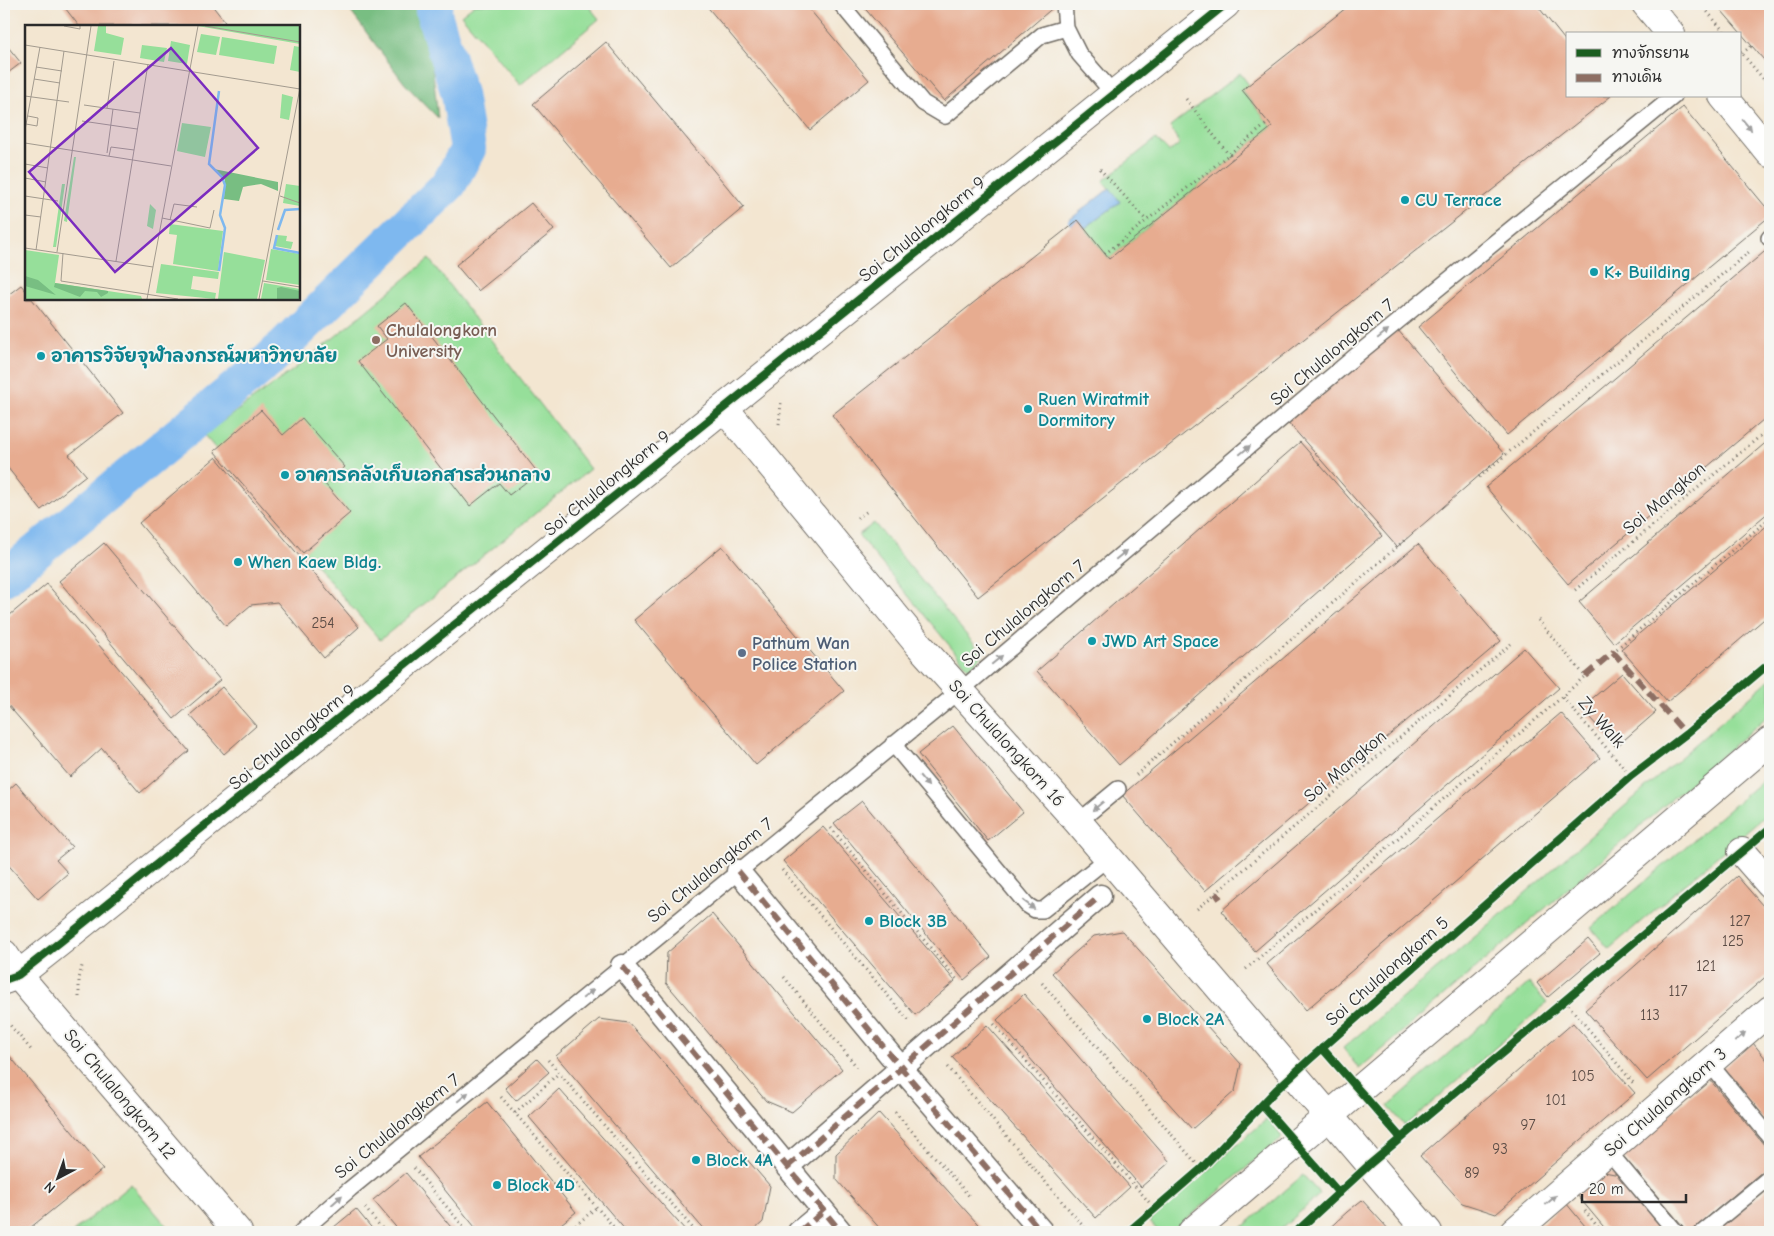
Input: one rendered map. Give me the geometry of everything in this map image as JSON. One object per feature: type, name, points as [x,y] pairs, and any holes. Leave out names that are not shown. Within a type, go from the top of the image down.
[{"type":"street","name":"Soi Chulalongkorn 9","points":[[8,970],[724,408],[1226,4]]},
{"type":"street","points":[[1646,4],[1669,32]]},
{"type":"street","points":[[1725,98],[1770,153]]},
{"type":"street","name":"Soi Chulalongkorn 16","points":[[724,408],[919,645],[1078,822],[1428,1232]]},
{"type":"street","points":[[1192,1232],[1770,741]]},
{"type":"street","points":[[1742,852],[1770,884]]},
{"type":"street","points":[[738,871],[901,1068],[1042,1232]]},
{"type":"street","points":[[787,1167],[1100,896]]},
{"type":"street","points":[[622,966],[841,1232]]},
{"type":"street","name":"Soi Chulalongkorn 12","points":[[8,970],[238,1232]]},
{"type":"street","name":"Soi Chulalongkorn 3","points":[[1514,1232],[1770,1010]]},
{"type":"street","points":[[799,1232],[823,1212]]},
{"type":"lane","points":[[841,4],[923,103],[945,116],[1042,35],[1066,28]]},
{"type":"lane","points":[[1064,4],[1066,28],[1079,54],[1114,94]]},
{"type":"lane","name":"Soi Chulalongkorn 7","points":[[301,1232],[350,1189],[531,1040],[959,691],[1672,98]]},
{"type":"lane","points":[[893,744],[1027,905],[1035,910],[1043,910],[1108,858]]},
{"type":"lane","points":[[1078,822],[1118,789]]},
{"type":"lane","points":[[1709,1063],[1770,1137]]},
{"type":"lane","points":[[1608,1151],[1676,1232]]},
{"type":"lane","points":[[1703,1232],[1770,1177]]},
{"type":"path","points":[[1701,4],[1724,32]]},
{"type":"path","points":[[1742,51],[1752,46]]},
{"type":"path","points":[[1742,53],[1770,87]]},
{"type":"path","points":[[1186,99],[1232,159]]},
{"type":"path","points":[[1106,254],[1268,123]]},
{"type":"path","points":[[1100,169],[1147,221]]},
{"type":"path","points":[[1479,477],[1755,247]]},
{"type":"path","points":[[1613,652],[1770,518]]},
{"type":"path","points":[[1134,777],[1407,538]]},
{"type":"path","points":[[1246,969],[1562,697]]},
{"type":"path","points":[[1624,783],[1639,770]]},
{"type":"path","points":[[764,850],[1088,1232]]},
{"type":"path","points":[[1024,961],[1201,1169]]},
{"type":"path","points":[[1557,1008],[1572,995]]},
{"type":"path","points":[[1564,1001],[1656,1109]]},
{"type":"path","points":[[4,1018],[32,1052]]},
{"type":"path","points":[[531,1040],[696,1232]]},
{"type":"path","points":[[515,1113],[559,1073]]},
{"type":"path","points":[[485,1078],[618,1232]]},
{"type":"path","points":[[398,1150],[468,1232]]},
{"type":"path","points":[[1195,1175],[1208,1162]]},
{"type":"path","points":[[1148,1215],[1161,1204]]},
{"type":"path","points":[[568,1232],[597,1207]]},
{"type":"green space","points":[[345,4],[423,4],[422,11],[432,64],[438,118],[405,84]]},
{"type":"green space","points":[[475,4],[587,4],[599,19],[520,85],[461,15]]},
{"type":"green space","points":[[1240,73],[1249,85],[1242,91],[1272,127],[1109,259],[1085,228],[1120,202],[1103,181],[1156,139],[1169,152],[1180,144],[1170,127]]},
{"type":"green space","points":[[429,259],[590,469],[380,640],[204,435],[308,359]]},
{"type":"green space","points":[[874,523],[983,655],[969,669],[858,535]]},
{"type":"green space","points":[[1770,679],[1770,714],[1359,1069],[1343,1048],[1490,924]]},
{"type":"green space","points":[[1770,774],[1770,811],[1609,949],[1591,928]]},
{"type":"green space","points":[[1529,983],[1547,1003],[1405,1126],[1388,1106]]},
{"type":"green space","points":[[1268,1118],[1282,1137],[1172,1232],[1159,1232],[1149,1221]]},
{"type":"green space","points":[[1303,1175],[1320,1194],[1278,1232],[1237,1232]]},
{"type":"green space","points":[[131,1184],[172,1232],[73,1232]]},
{"type":"water","points":[[1110,188],[1120,202],[1085,228],[1078,220],[1072,225],[1068,221]]},
{"type":"building","points":[[62,4],[211,4],[225,22],[221,25],[78,25]]},
{"type":"building","points":[[705,4],[805,4],[869,80],[810,130]]},
{"type":"building","points":[[861,4],[1054,4],[1056,5],[944,101]]},
{"type":"building","points":[[1351,4],[1536,4],[1566,42],[1566,98],[1608,98],[978,597],[832,415],[1078,220],[1109,259],[1272,127],[1242,90]]},
{"type":"building","points":[[1716,4],[1770,4],[1770,67],[1742,32]]},
{"type":"building","points":[[4,42],[21,63],[4,76]]},
{"type":"building","points":[[606,42],[744,207],[671,268],[533,104]]},
{"type":"building","name":"K+ Building","points":[[1683,107],[1770,212],[1770,216],[1507,435],[1418,327]]},
{"type":"building","points":[[531,203],[554,230],[478,291],[456,265]]},
{"type":"building","points":[[1770,247],[1770,414],[1568,584],[1486,487]]},
{"type":"building","name":"อาคารวิจัยจุฬาลงกรณ์มหาวิทยาลัย","points":[[21,285],[25,290],[25,300],[33,300],[123,413],[69,455],[86,475],[41,510],[4,463],[4,298]]},
{"type":"building","points":[[406,303],[538,473],[509,495],[499,483],[470,506],[358,361],[387,339],[377,326]]},
{"type":"building","points":[[1397,329],[1504,454],[1397,547],[1286,420]]},
{"type":"building","name":"อาคารคลังเก็บเอกสารส่วนกลาง","points":[[261,410],[283,435],[302,418],[345,467],[325,484],[350,513],[303,553],[214,451]]},
{"type":"building","points":[[1770,439],[1770,511],[1614,643],[1579,602]]},
{"type":"building","points":[[1300,442],[1382,536],[1119,765],[1037,671]]},
{"type":"building","name":"When Kaew Bldg.","points":[[216,457],[359,627],[324,658],[277,602],[251,605],[226,626],[139,523]]},
{"type":"building","points":[[1770,523],[1770,614],[1667,702],[1621,649]]},
{"type":"building","points":[[104,543],[220,680],[174,719],[59,581]]},
{"type":"building","points":[[1418,544],[1501,641],[1205,891],[1122,795]]},
{"type":"building","points":[[722,546],[844,691],[756,765],[634,620]]},
{"type":"building","points":[[47,584],[189,751],[140,793],[102,748],[70,777],[7,704],[4,707],[4,620]]},
{"type":"building","points":[[1524,648],[1559,688],[1255,951],[1221,911]]},
{"type":"building","points":[[1622,673],[1656,712],[1616,747],[1581,708]]},
{"type":"building","points":[[222,687],[256,726],[224,754],[190,715]]},
{"type":"building","points":[[1561,713],[1600,758],[1306,1010],[1267,964]]},
{"type":"building","points":[[953,726],[1023,812],[988,841],[918,754]]},
{"type":"building","points":[[16,783],[72,847],[56,860],[68,873],[38,899],[4,860],[4,794]]},
{"type":"building","points":[[862,801],[991,957],[964,980],[834,823]]},
{"type":"building","name":"Block 3B","points":[[823,827],[955,981],[915,1015],[783,861]]},
{"type":"building","points":[[1737,876],[1770,914],[1770,973],[1647,1080],[1585,1010]]},
{"type":"building","points":[[712,914],[842,1069],[792,1112],[766,1101],[666,983],[667,953]]},
{"type":"building","name":"Block 2A","points":[[1122,931],[1241,1064],[1235,1091],[1192,1129],[1052,973],[1094,936]]},
{"type":"building","points":[[1588,939],[1600,953],[1548,997],[1537,983]]},
{"type":"building","points":[[1024,994],[1170,1162],[1141,1187],[997,1020]]},
{"type":"building","name":"Block 4A","points":[[599,1019],[629,1023],[770,1186],[763,1222],[752,1232],[706,1232],[556,1056]]},
{"type":"building","points":[[1573,1023],[1635,1093],[1496,1214],[1462,1203],[1420,1156]]},
{"type":"building","points":[[987,1025],[1130,1187],[1096,1218],[952,1057]]},
{"type":"building","points":[[1753,1043],[1770,1064],[1770,1128],[1722,1069]]},
{"type":"building","points":[[4,1049],[103,1169],[25,1232],[4,1232]]},
{"type":"building","points":[[537,1059],[549,1072],[516,1101],[505,1088]]},
{"type":"building","points":[[1710,1080],[1770,1152],[1770,1165],[1688,1232],[1622,1155]]},
{"type":"building","points":[[559,1089],[687,1232],[627,1232],[529,1117]]},
{"type":"building","name":"Block 4D","points":[[487,1102],[576,1212],[551,1232],[479,1232],[418,1157]]},
{"type":"building","points":[[879,1113],[985,1232],[883,1232],[836,1179],[836,1154]]},
{"type":"building","points":[[1604,1172],[1620,1175],[1668,1232],[1608,1232],[1577,1195]]},
{"type":"building","points":[[406,1173],[455,1232],[400,1232],[373,1200]]},
{"type":"building","points":[[1770,1187],[1770,1232],[1714,1232]]},
{"type":"building","points":[[1362,1200],[1391,1232],[1325,1232],[1347,1212]]},
{"type":"building","points":[[1566,1203],[1590,1232],[1532,1232]]},
{"type":"building","points":[[356,1209],[375,1232],[328,1232]]},
{"type":"waterway","points":[[4,578],[267,362],[449,184],[468,149],[459,94],[433,11],[435,4]]},
{"type":"marked path","points":[[1585,676],[1613,652],[1686,734]]},
{"type":"marked path","points":[[738,871],[901,1068],[1042,1232]]},
{"type":"marked path","points":[[1216,893],[1220,899]]},
{"type":"marked path","points":[[787,1167],[1100,896]]},
{"type":"marked path","points":[[622,966],[841,1232]]},
{"type":"marked path","points":[[799,1232],[823,1212]]},
{"type":"cycle path","points":[[4,980],[18,975],[60,942],[1226,4]]},
{"type":"cycle path","name":"Soi Chulalongkorn 5","points":[[1128,1232],[1201,1169],[1276,1090],[1310,1059],[1631,776],[1686,734],[1770,663]]},
{"type":"cycle path","points":[[1296,1232],[1370,1164],[1770,828]]},
{"type":"cycle path","points":[[1322,1048],[1401,1138]]},
{"type":"cycle path","points":[[1262,1105],[1339,1193]]},
{"type":"place","name":"CU Terrace","points":[[1405,200]]},
{"type":"place","name":"K+ Building","points":[[1594,272]]},
{"type":"place","name":"Chulalongkorn University","points":[[376,340]]},
{"type":"place","name":"อาคารวิจัยจุฬาลงกรณ์มหาวิทยาลัย","points":[[41,356]]},
{"type":"place","name":"Ruen Wiratmit Dormitory","points":[[1028,409]]},
{"type":"place","name":"อาคารคลังเก็บเอกสารส่วนกลาง","points":[[285,475]]},
{"type":"place","name":"When Kaew Bldg.","points":[[238,562]]},
{"type":"place","name":"JWD Art Space","points":[[1092,641]]},
{"type":"place","name":"Pathum Wan Police Station","points":[[742,653]]},
{"type":"place","name":"Block 3B","points":[[869,921]]},
{"type":"place","name":"Block 2A","points":[[1147,1019]]},
{"type":"place","name":"Block 4A","points":[[696,1160]]},
{"type":"place","name":"Block 4D","points":[[497,1185]]}]
